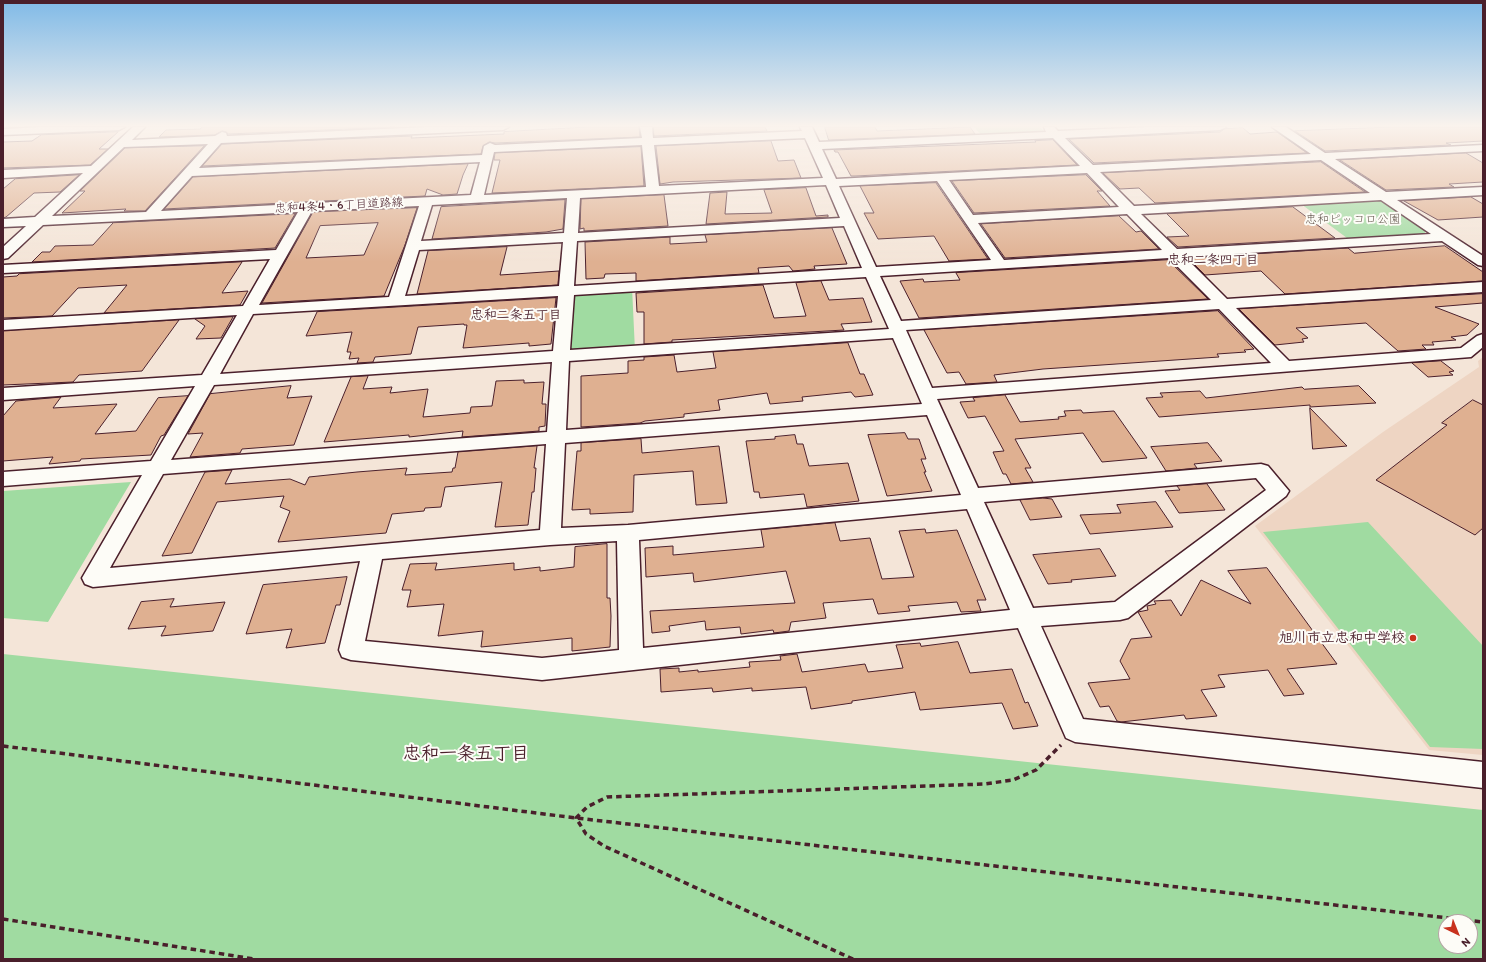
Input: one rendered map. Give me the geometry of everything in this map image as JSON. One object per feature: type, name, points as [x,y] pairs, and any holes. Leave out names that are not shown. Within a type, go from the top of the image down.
[{"type":"street","points":[[3,174],[42,172]]},
{"type":"street","points":[[3,255],[92,172]]},
{"type":"street","points":[[149,216],[190,172]]},
{"type":"street","points":[[477,199],[483,172]]},
{"type":"street","points":[[651,172],[653,190]]},
{"type":"street","points":[[827,172],[1075,730],[1483,775]]},
{"type":"street","name":"忠和4条4・6丁目道路線","points":[[3,223],[1035,172]]},
{"type":"street","points":[[1092,172],[1284,366]]},
{"type":"street","points":[[1347,172],[1483,262]]},
{"type":"street","points":[[940,177],[1001,265]]},
{"type":"street","points":[[969,219],[1483,191]]},
{"type":"street","points":[[550,537],[561,356],[574,194]]},
{"type":"street","points":[[396,300],[427,202]]},
{"type":"street","points":[[307,208],[93,578],[373,552],[550,537],[628,533],[972,498],[1261,471],[1279,491],[1120,611],[1025,618],[542,669],[351,650],[373,552]]},
{"type":"street","points":[[412,246],[849,222]]},
{"type":"street","points":[[3,325],[1445,237]]},
{"type":"street","points":[[3,269],[280,254]]},
{"type":"street","points":[[3,394],[561,356],[1224,304],[1483,287]]},
{"type":"street","points":[[3,479],[556,438],[1284,366],[1464,353],[1483,339]]},
{"type":"street","points":[[628,533],[631,659]]},
{"type":"path","points":[[576,818],[587,807],[607,797],[984,784],[1013,780],[1036,770],[1075,730]]},
{"type":"path","points":[[3,746],[576,818],[1483,922]]},
{"type":"path","points":[[576,818],[586,834],[604,846],[853,959]]},
{"type":"path","points":[[3,919],[254,959]]},
{"type":"shaded area","name":"旭川市立忠和中学校","points":[[1483,357],[1483,755],[1429,750],[1255,526],[1383,432],[1479,367],[1478,361]]},
{"type":"green space","name":"忠和ピッコロ公園","points":[[1379,200],[1426,231],[1424,234],[1347,238],[1301,204]]},
{"type":"green space","points":[[632,287],[635,351],[561,356],[566,290]]},
{"type":"green space","points":[[131,482],[48,622],[3,618],[3,491]]},
{"type":"green space","points":[[1368,522],[1483,646],[1483,749],[1430,747],[1263,532]]},
{"type":"green space","points":[[3,654],[1483,810],[1483,959],[3,959]]},
{"type":"building","points":[[100,172],[180,172],[145,211],[124,211],[126,209],[62,213],[85,191],[80,191]]},
{"type":"building","points":[[301,172],[464,172],[457,194],[443,195],[427,189],[425,196],[164,209],[193,177]]},
{"type":"building","points":[[497,172],[643,172],[644,186],[492,193]]},
{"type":"building","points":[[659,172],[799,172],[801,178],[673,182],[660,184]]},
{"type":"building","points":[[849,172],[935,172],[851,176]]},
{"type":"building","points":[[1336,172],[1365,192],[1155,203],[1139,188],[1120,189],[1103,173]]},
{"type":"building","points":[[1358,172],[1483,172],[1483,182],[1449,184],[1454,187],[1386,190]]},
{"type":"building","points":[[79,175],[60,192],[34,193],[3,218],[3,189],[15,179]]},
{"type":"building","points":[[1086,175],[1102,191],[1097,191],[1110,206],[974,213],[952,181]]},
{"type":"building","points":[[936,183],[988,259],[949,261],[934,236],[878,239],[864,213],[874,213],[860,186]]},
{"type":"building","points":[[806,188],[816,216],[828,215],[828,217],[706,224],[710,193],[727,192],[725,214],[772,213],[764,190]]},
{"type":"building","points":[[664,195],[668,226],[584,231],[584,228],[580,229],[581,199]]},
{"type":"building","points":[[1471,197],[1483,204],[1483,217],[1438,220],[1404,201]]},
{"type":"building","points":[[565,200],[563,229],[546,232],[432,239],[441,207]]},
{"type":"building","points":[[1293,207],[1335,238],[1178,247],[1167,237],[1189,236],[1167,214]]},
{"type":"building","points":[[417,208],[405,245],[384,296],[262,303],[313,212]],"holes":[[[378,223],[364,255],[306,258],[320,226]]]},
{"type":"building","points":[[295,214],[275,248],[32,262],[42,252],[50,252],[55,246],[93,245],[113,223]]},
{"type":"building","points":[[1119,216],[1136,232],[1141,231],[1159,249],[1005,258],[981,224]]},
{"type":"building","points":[[832,228],[847,264],[814,266],[815,269],[793,271],[789,266],[758,268],[759,273],[636,281],[636,273],[605,274],[604,278],[586,279],[585,242],[670,237],[670,244],[707,242],[705,235]]},
{"type":"building","points":[[1445,246],[1483,272],[1483,281],[1285,294],[1261,271],[1205,275],[1188,258],[1348,248],[1354,253]]},
{"type":"building","points":[[507,247],[500,275],[559,271],[558,285],[417,294],[428,251]]},
{"type":"building","points":[[1168,260],[1208,299],[919,318],[900,281],[923,279],[924,282],[960,280],[956,273]]},
{"type":"building","points":[[242,262],[222,293],[248,291],[240,305],[104,313],[127,285],[78,288],[52,316],[3,318],[3,277],[17,276],[19,274]]},
{"type":"building","points":[[821,281],[829,300],[863,298],[872,322],[841,324],[844,330],[672,340],[672,342],[644,344],[644,312],[637,312],[636,293],[763,285],[774,318],[806,316],[796,283]]},
{"type":"building","points":[[1483,294],[1483,303],[1435,307],[1479,324],[1467,335],[1451,337],[1456,340],[1432,342],[1434,345],[1422,345],[1426,349],[1398,351],[1366,323],[1296,328],[1308,338],[1302,339],[1304,342],[1275,345],[1239,309]]},
{"type":"building","points":[[556,298],[551,344],[529,346],[529,343],[463,348],[467,325],[418,327],[411,354],[375,357],[373,362],[357,363],[359,358],[349,359],[351,352],[347,352],[352,332],[306,336],[317,312]]},
{"type":"building","points":[[1218,311],[1254,349],[1244,350],[1246,352],[1217,354],[1219,357],[1043,369],[994,375],[997,382],[966,384],[959,372],[947,373],[924,330]]},
{"type":"building","points":[[233,317],[221,338],[196,339],[205,326],[195,319]]},
{"type":"building","points":[[179,320],[142,371],[79,375],[73,382],[3,385],[3,331]]},
{"type":"building","points":[[848,343],[860,374],[864,374],[873,395],[855,397],[851,392],[802,397],[803,401],[770,404],[767,393],[718,400],[720,410],[684,414],[684,417],[645,421],[640,423],[581,427],[581,376],[628,373],[628,361],[644,360],[644,357],[674,355],[677,372],[716,368],[713,352]]},
{"type":"building","points":[[1441,361],[1454,371],[1449,372],[1453,375],[1428,377],[1412,363]]},
{"type":"building","points":[[368,376],[363,389],[392,387],[390,393],[428,389],[423,417],[470,413],[471,407],[492,406],[496,381],[524,380],[524,383],[544,382],[542,404],[546,404],[545,426],[539,427],[539,431],[462,437],[463,431],[409,437],[409,435],[324,442],[351,377]]},
{"type":"building","points":[[291,386],[287,398],[312,396],[294,445],[242,449],[240,453],[190,457],[203,433],[188,434],[210,394]]},
{"type":"building","points":[[1359,386],[1376,403],[1310,407],[1310,405],[1159,417],[1146,398],[1163,397],[1160,393],[1200,391],[1206,398],[1302,387],[1304,389]]},
{"type":"building","points":[[1005,395],[1020,422],[1059,419],[1058,417],[1066,416],[1064,411],[1081,410],[1083,413],[1114,411],[1147,458],[1102,462],[1083,433],[1015,439],[1031,468],[1025,468],[1033,482],[1011,484],[1006,474],[1003,474],[993,452],[1004,451],[985,416],[968,418],[960,402],[975,401],[973,398]]},
{"type":"building","points":[[188,396],[164,435],[161,436],[151,455],[81,459],[80,461],[49,464],[53,457],[3,461],[3,416],[16,401],[61,397],[53,408],[117,404],[95,434],[136,431],[158,398]]},
{"type":"building","points":[[1473,400],[1483,405],[1483,528],[1475,535],[1376,480],[1447,425],[1442,423]]},
{"type":"building","points":[[1310,408],[1347,446],[1313,449]]},
{"type":"building","points":[[905,433],[908,439],[919,439],[926,459],[921,459],[926,472],[924,472],[932,491],[887,496],[868,435]]},
{"type":"building","points":[[795,435],[797,444],[803,444],[809,466],[848,463],[859,501],[807,507],[804,494],[760,498],[759,492],[754,492],[746,441],[775,439],[775,437]]},
{"type":"building","points":[[641,439],[642,453],[719,446],[727,503],[696,505],[693,471],[634,475],[633,512],[590,514],[590,509],[572,510],[577,451],[581,451],[581,443]]},
{"type":"building","points":[[1208,443],[1222,461],[1194,464],[1197,468],[1166,471],[1151,447]]},
{"type":"building","points":[[537,446],[534,468],[536,468],[534,492],[532,492],[528,525],[495,527],[502,482],[445,487],[441,507],[425,508],[424,511],[392,514],[386,533],[278,542],[290,511],[280,507],[284,496],[217,502],[192,553],[162,556],[205,472],[232,470],[225,484],[290,479],[305,485],[309,477],[357,472],[407,468],[405,475],[452,472],[453,468],[455,468],[458,452]]},
{"type":"building","points":[[1207,484],[1225,510],[1179,513],[1165,491],[1180,490],[1177,486]]},
{"type":"building","points":[[1043,498],[1052,499],[1062,517],[1030,520],[1020,500]]},
{"type":"building","points":[[1156,502],[1173,527],[1090,534],[1080,515],[1121,513],[1117,505]]},
{"type":"building","points":[[835,523],[840,541],[870,538],[882,579],[914,577],[899,531],[925,529],[926,533],[957,530],[986,600],[977,600],[981,611],[961,612],[957,602],[908,606],[910,611],[878,614],[873,599],[823,603],[826,618],[791,622],[789,631],[774,633],[773,630],[741,634],[740,627],[706,630],[705,621],[669,626],[670,631],[652,633],[650,611],[795,603],[786,571],[694,582],[693,573],[646,577],[645,548],[673,546],[673,555],[764,547],[761,530]]},
{"type":"building","points":[[607,544],[607,598],[610,598],[611,616],[610,647],[572,651],[572,638],[481,647],[483,631],[438,636],[444,604],[407,607],[411,590],[402,590],[410,564],[437,563],[435,570],[514,563],[514,570],[540,567],[540,571],[574,567],[575,547]]},
{"type":"building","points":[[1100,549],[1116,576],[1071,580],[1072,582],[1048,584],[1033,555]]},
{"type":"building","points":[[1267,568],[1337,664],[1287,669],[1304,694],[1284,696],[1268,670],[1218,675],[1225,687],[1201,690],[1217,716],[1186,719],[1184,715],[1121,722],[1117,721],[1109,706],[1100,707],[1088,683],[1130,679],[1120,661],[1131,639],[1152,637],[1138,612],[1148,610],[1147,606],[1156,604],[1154,601],[1171,600],[1181,616],[1201,580],[1251,604],[1228,571]]},
{"type":"building","points":[[347,577],[340,605],[336,605],[325,643],[286,648],[292,629],[246,634],[263,585]]},
{"type":"building","points":[[174,599],[170,607],[225,602],[213,631],[161,636],[166,626],[128,629],[141,602]]},
{"type":"building","points":[[958,642],[970,673],[1012,669],[1025,703],[1028,702],[1038,726],[1013,729],[1002,703],[920,710],[915,692],[852,701],[852,703],[811,709],[806,687],[752,691],[752,688],[713,692],[712,688],[661,692],[660,669],[679,668],[679,672],[698,670],[698,672],[750,667],[749,662],[781,660],[780,656],[797,654],[802,672],[865,664],[868,672],[903,668],[896,645],[920,643],[921,646]]},
{"type":"place","name":"旭川市立忠和中学校","points":[[1413,638]]},
{"type":"district","name":"忠和二条四丁目","points":[[1213,261]]},
{"type":"district","name":"忠和二条五丁目","points":[[516,316]]},
{"type":"district","name":"忠和一条五丁目","points":[[466,754]]}]
